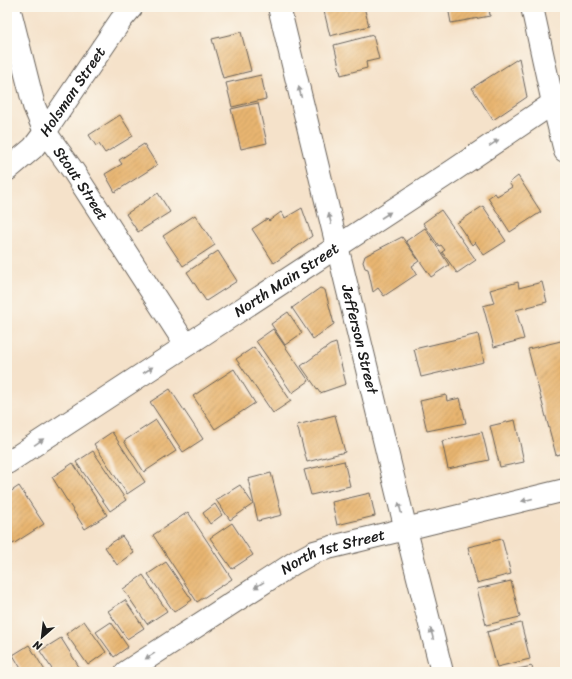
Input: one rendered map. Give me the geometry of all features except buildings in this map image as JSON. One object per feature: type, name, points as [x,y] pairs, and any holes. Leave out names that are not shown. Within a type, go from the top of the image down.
[{"type":"street","name":"Stout Street","points":[[9,7],[34,106],[45,132],[74,172],[186,345]]},
{"type":"street","name":"Holsman Street","points":[[7,170],[13,167],[32,148],[45,132],[121,20],[132,7]]},
{"type":"street","name":"Jefferson Street","points":[[279,7],[442,672]]},
{"type":"street","points":[[532,7],[559,99],[565,151]]},
{"type":"street","name":"North Main Street","points":[[7,463],[337,247],[559,99]]},
{"type":"street","name":"North 1st Street","points":[[126,672],[294,563],[314,552],[565,490]]}]
